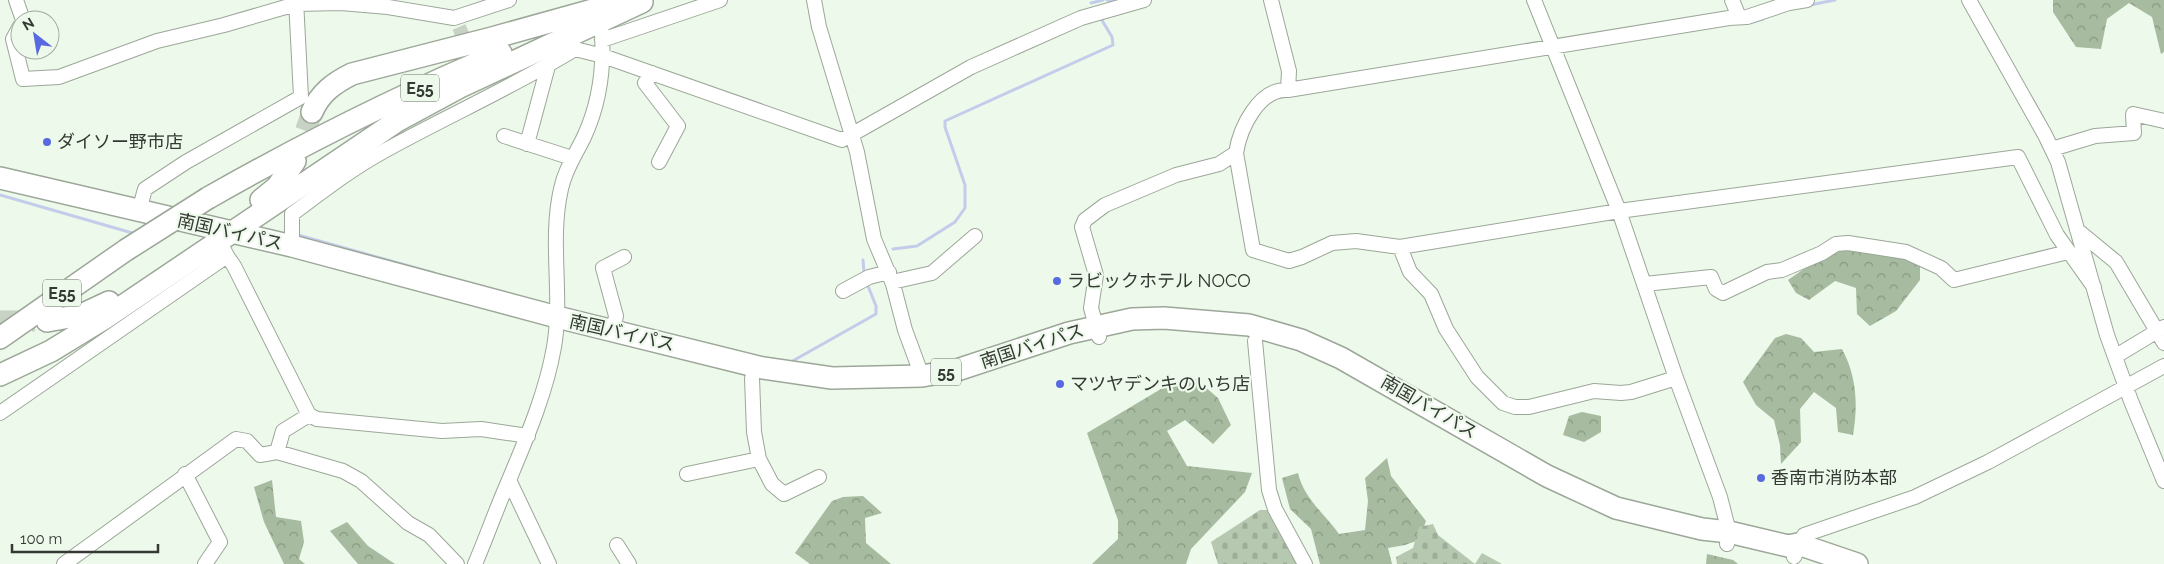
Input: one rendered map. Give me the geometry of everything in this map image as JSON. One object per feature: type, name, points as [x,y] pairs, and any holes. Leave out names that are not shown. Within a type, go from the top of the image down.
[{"type":"highway","points":[[312,112],[322,94],[336,82],[352,74],[639,1]]},
{"type":"highway","points":[[0,375],[76,336],[397,121],[460,87],[639,1]]},
{"type":"highway","name":"E55","points":[[0,338],[126,250],[208,198],[326,134],[452,73],[639,1]]},
{"type":"highway","points":[[47,321],[81,316],[220,240],[278,187],[295,161]]},
{"type":"highway","name":"南国バイパス","points":[[0,178],[139,212],[220,240],[292,246],[763,368],[824,377],[880,378],[922,376],[976,364],[1097,331],[1170,330],[1198,332],[1254,341],[1289,349],[1340,371],[1494,461],[1574,501],[1643,525],[1728,538],[1857,564]]},
{"type":"highway","name":"南国バイパス","points":[[0,188],[220,240],[557,315],[752,378],[799,388],[838,392],[905,391],[976,377],[1132,319],[1205,320],[1249,325],[1301,340],[1372,373],[1570,488],[1616,508],[1728,538]]},
{"type":"highway","name":"南国バイパス","points":[[1796,551],[1822,564]]},
{"type":"street","points":[[18,60],[23,79],[59,77],[157,41],[224,25],[296,2],[388,7],[457,22],[509,0]]},
{"type":"street","points":[[476,564],[528,436],[543,391],[554,348],[557,315],[555,249],[558,206],[563,180],[591,119],[597,97],[603,56],[602,37],[720,0]]},
{"type":"street","points":[[814,0],[819,27],[857,152],[874,239],[890,277],[905,330],[922,376]]},
{"type":"street","points":[[292,246],[292,214],[352,171],[486,91],[548,66],[575,49],[603,56],[842,140],[971,67],[1081,18],[1144,0]]},
{"type":"street","points":[[1271,0],[1289,71],[1288,90]]},
{"type":"street","points":[[1534,0],[1619,211],[1676,378],[1720,496],[1728,538]]},
{"type":"street","points":[[1732,0],[1734,17]]},
{"type":"street","points":[[1807,0],[1748,18],[1734,17],[1288,90],[1279,89],[1266,96],[1257,105],[1237,143],[1236,153],[1253,250],[1289,261],[1332,243],[1356,242],[1400,247],[1619,211],[2018,157],[2057,235],[2094,287]]},
{"type":"street","points":[[1969,0],[2045,135],[2058,162],[2125,386],[2164,481]]},
{"type":"street","points":[[139,212],[145,189],[186,162],[301,97],[296,2]]},
{"type":"street","points":[[527,144],[548,66]]},
{"type":"street","points":[[652,73],[644,84],[678,126],[659,162]]},
{"type":"street","points":[[2052,149],[2095,136],[2134,133],[2133,114],[2164,121]]},
{"type":"street","points":[[504,136],[572,158]]},
{"type":"street","points":[[1097,331],[1091,308],[1097,280],[1082,227],[1085,220],[1105,205],[1176,174],[1219,164],[1236,153]]},
{"type":"street","points":[[2077,230],[2116,262],[2162,334],[2116,356]]},
{"type":"street","points":[[843,292],[869,277],[932,273],[975,236]]},
{"type":"street","points":[[0,413],[220,240],[309,415],[317,419],[433,430],[481,429],[528,436]]},
{"type":"street","points":[[1645,284],[1712,277],[1716,289],[1723,293],[1767,272],[1782,270],[1822,253],[1836,244],[1848,243],[1906,252],[1940,268],[1954,280],[2068,252]]},
{"type":"street","points":[[1400,247],[1410,272],[1431,294],[1446,329],[1477,377],[1503,403],[1515,407],[1529,408],[1594,390],[1621,393],[1631,392],[1676,378]]},
{"type":"street","points":[[613,330],[616,316],[603,268],[624,257]]},
{"type":"street","points":[[1254,341],[1268,490],[1275,509],[1305,564]]},
{"type":"street","points":[[1796,551],[1804,535],[1915,497],[1988,462],[2164,366]]},
{"type":"street","points":[[752,378],[754,432],[760,460],[772,484],[784,494],[819,477]]},
{"type":"street","points":[[277,452],[283,431],[309,415]]},
{"type":"street","points":[[64,564],[185,474],[236,439],[247,441],[260,455],[277,452],[343,471],[361,481],[408,523],[428,535],[457,564]]},
{"type":"street","points":[[687,474],[760,460]]},
{"type":"street","points":[[185,474],[220,542],[205,564]]},
{"type":"street","points":[[509,480],[549,564]]},
{"type":"street","points":[[617,545],[629,564]]},
{"type":"green space","points":[[2053,0],[2164,0],[2164,52],[2161,54],[2152,17],[2129,3],[2107,19],[2101,49],[2076,47],[2053,12]]},
{"type":"green space","points":[[1842,248],[1905,256],[1920,264],[1920,280],[1896,311],[1870,326],[1857,314],[1856,288],[1835,281],[1809,300],[1796,293],[1788,280],[1821,257]]},
{"type":"green space","points":[[1786,334],[1801,338],[1814,352],[1842,349],[1851,370],[1855,391],[1856,413],[1853,435],[1838,432],[1836,408],[1814,392],[1800,409],[1801,442],[1781,464],[1780,445],[1774,420],[1756,405],[1743,382],[1775,338]]},
{"type":"green space","points":[[1196,379],[1218,398],[1231,425],[1213,444],[1185,420],[1167,431],[1187,466],[1252,473],[1245,492],[1191,549],[1186,564],[1092,564],[1118,539],[1118,520],[1087,433],[1171,383]]},
{"type":"green space","points":[[1582,412],[1601,416],[1601,432],[1584,442],[1563,435],[1569,416]]},
{"type":"green space","points":[[1387,458],[1391,476],[1426,521],[1419,540],[1388,548],[1392,564],[1320,564],[1311,529],[1290,509],[1282,478],[1298,473],[1305,491],[1339,534],[1365,530],[1368,501],[1365,478]]},
{"type":"green space","points":[[272,480],[276,517],[301,521],[304,542],[299,559],[305,564],[284,564],[264,522],[254,487]]},
{"type":"green space","points":[[863,496],[882,513],[865,518],[866,543],[891,564],[810,564],[795,553],[832,501],[843,497]]},
{"type":"green space","points":[[1260,510],[1267,510],[1298,564],[1218,564],[1211,542]]},
{"type":"green space","points":[[347,522],[368,546],[395,564],[358,564],[330,531]]},
{"type":"green space","points":[[1433,524],[1438,535],[1475,564],[1397,564],[1396,557],[1413,548],[1419,527]]},
{"type":"green space","points":[[1482,553],[1502,564],[1475,564]]},
{"type":"green space","points":[[1707,554],[1733,560],[1738,564],[1706,564]]},
{"type":"waterway","points":[[1091,3],[1103,0]]},
{"type":"waterway","points":[[1107,0],[1116,2]]},
{"type":"waterway","points":[[1810,5],[1835,0]]},
{"type":"waterway","points":[[893,249],[917,246],[955,222],[965,208],[965,185],[945,127],[945,121],[1113,45],[1112,37],[1100,17]]},
{"type":"waterway","points":[[1750,23],[1763,19]]},
{"type":"waterway","points":[[0,195],[136,234]]},
{"type":"waterway","points":[[298,235],[434,273]]},
{"type":"waterway","points":[[863,260],[864,273]]},
{"type":"waterway","points":[[789,363],[876,314],[876,306],[866,281]]},
{"type":"tunnel","points":[[459,27],[469,50]]},
{"type":"tunnel","points":[[295,161],[312,112]]},
{"type":"tunnel","points":[[0,321],[35,321]]},
{"type":"place","name":"ダイソー野市店","points":[[47,142]]},
{"type":"place","name":"ラビックホテル NOCO","points":[[1057,281]]},
{"type":"place","name":"マツヤデンキのいち店","points":[[1060,384]]},
{"type":"place","name":"香南市消防本部","points":[[1761,478]]}]
